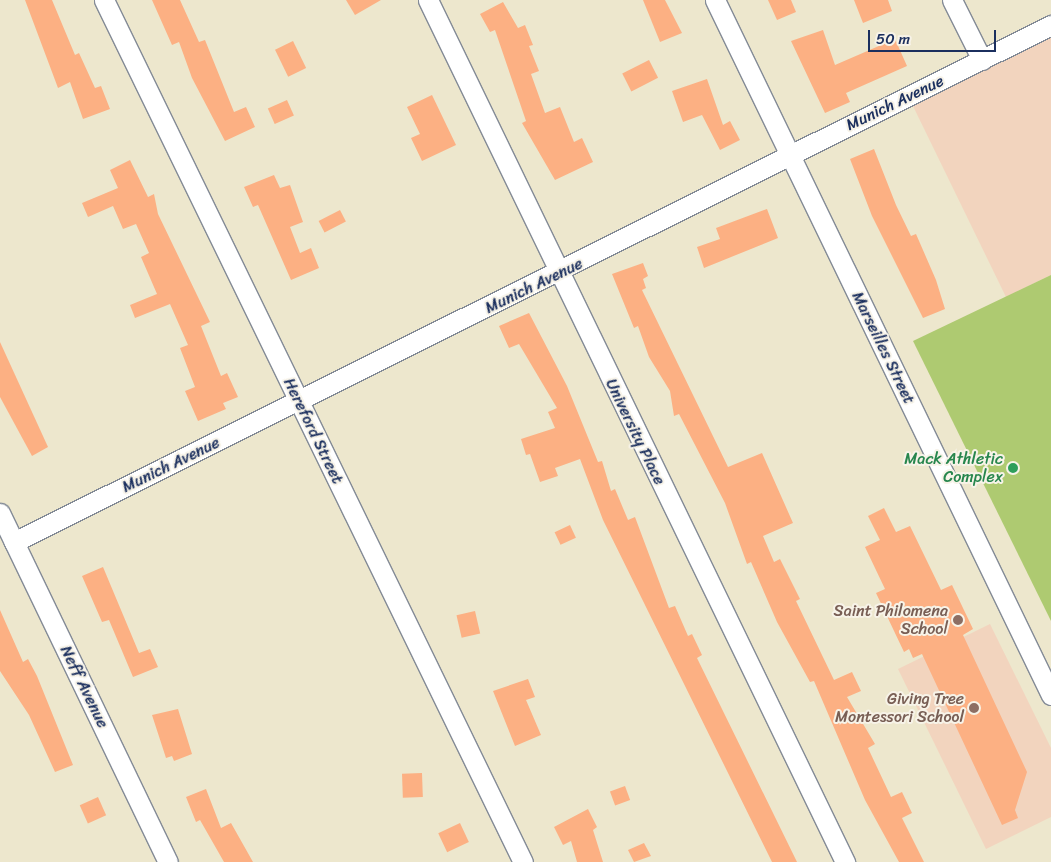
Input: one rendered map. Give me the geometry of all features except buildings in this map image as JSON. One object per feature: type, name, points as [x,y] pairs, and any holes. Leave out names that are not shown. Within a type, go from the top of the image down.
[{"type":"street","name":"Hereford Street","points":[[104,0],[523,862]]},
{"type":"street","name":"University Place","points":[[428,0],[558,274],[845,862]]},
{"type":"street","name":"Marseilles Street","points":[[715,0],[1051,695]]},
{"type":"street","points":[[952,0],[982,60]]},
{"type":"street","name":"Munich Avenue","points":[[14,542],[299,403],[1051,26]]},
{"type":"street","name":"Neff Avenue","points":[[0,513],[168,862]]},
{"type":"shaded area","points":[[1051,37],[1051,275],[1006,297],[912,104]]},
{"type":"shaded area","name":"Giving Tree Montessori School","points":[[990,624],[1051,748],[1051,817],[986,849],[898,669]]},
{"type":"green space","name":"Mack Athletic Complex","points":[[1051,275],[1051,621],[913,341]]},
{"type":"place","name":"Mack Athletic Complex","points":[[1013,468]]},
{"type":"place","name":"Saint Philomena School","points":[[958,620]]},
{"type":"place","name":"Giving Tree Montessori School","points":[[974,708]]}]
